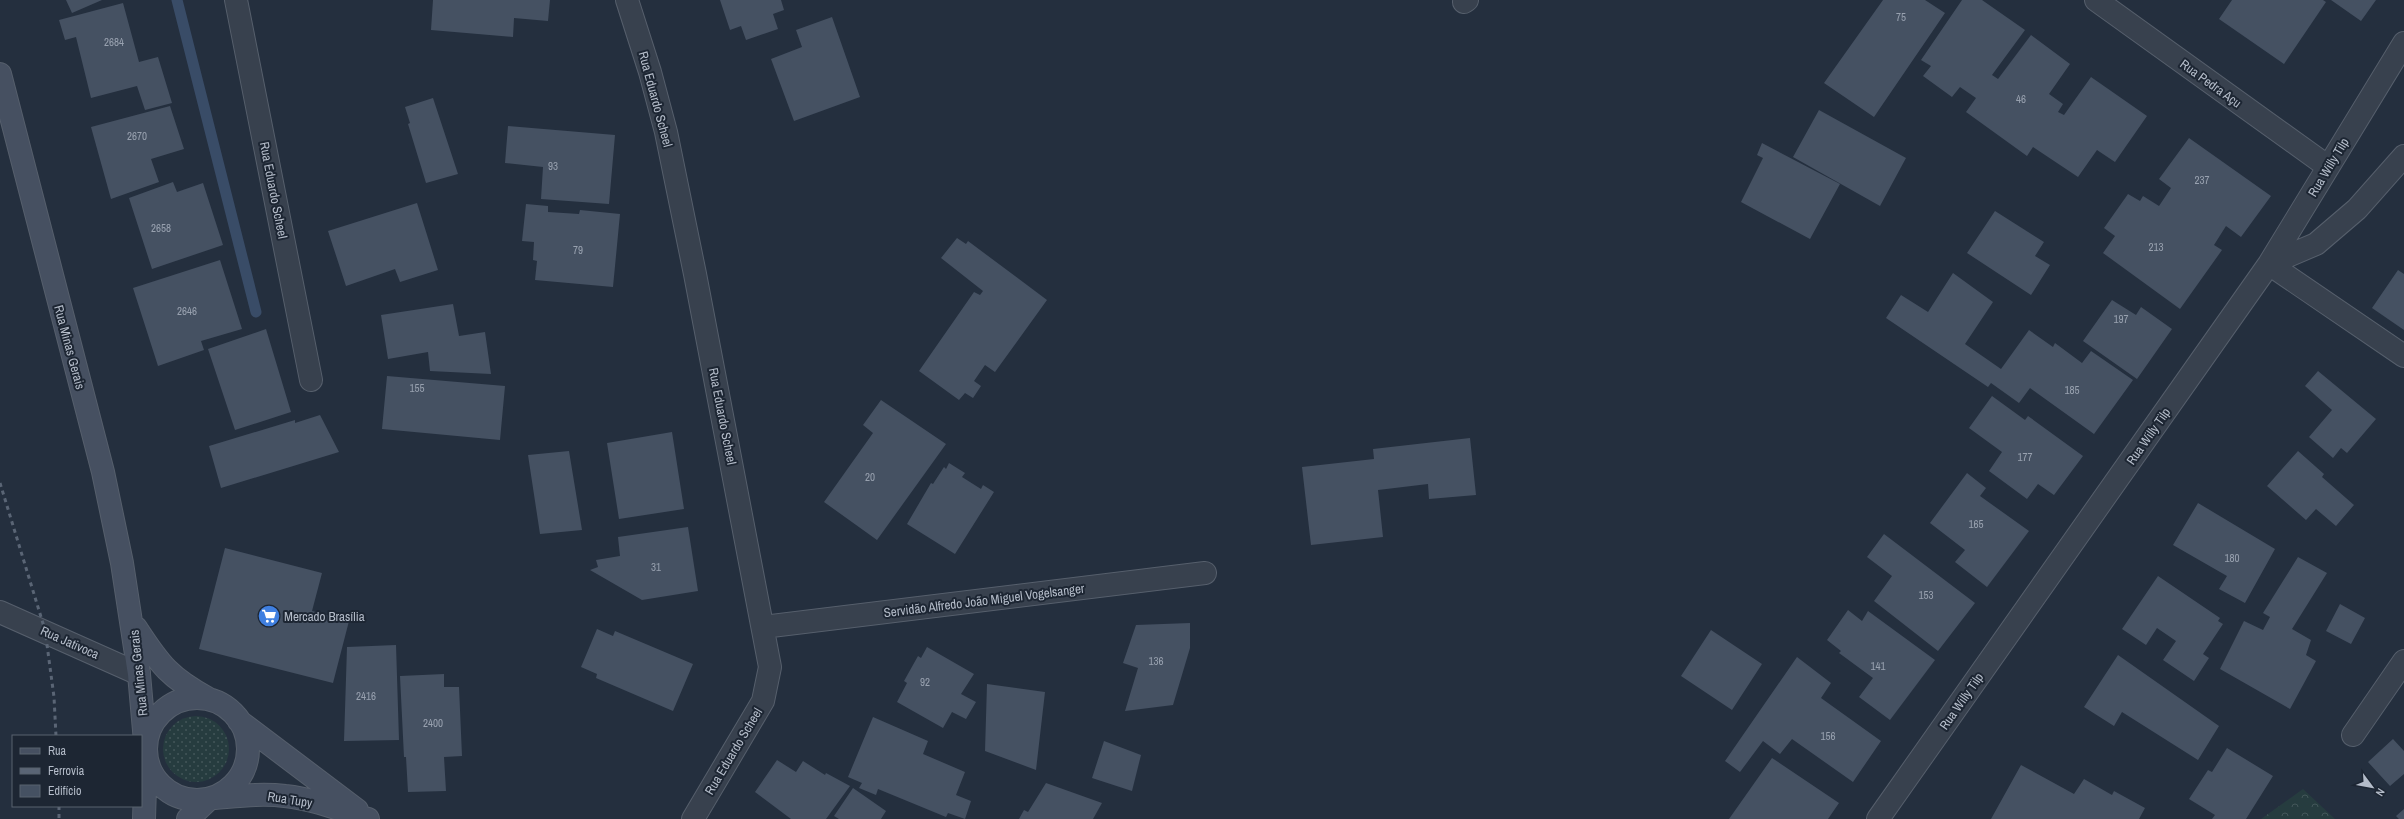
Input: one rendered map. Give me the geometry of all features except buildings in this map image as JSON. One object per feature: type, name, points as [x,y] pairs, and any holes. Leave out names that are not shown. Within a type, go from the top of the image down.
[{"type":"main road","name":"Rua Minas Gerais","points":[[0,74],[103,472],[132,622],[139,674],[146,753],[144,819]]},
{"type":"main road","name":"Rua Minas Gerais","points":[[132,622],[157,661],[182,684],[213,701]]},
{"type":"main road","points":[[139,674],[182,684]]},
{"type":"main road","points":[[188,819],[209,799],[224,792],[236,782],[244,768],[248,752],[246,736],[239,721],[228,709],[213,701],[197,698],[180,701],[165,709],[154,721],[147,737],[146,753],[151,770],[160,785],[170,792],[192,800],[209,799]]},
{"type":"main road","name":"Rua Tupy","points":[[239,721],[369,819]]},
{"type":"main road","name":"Rua Tupy","points":[[209,799],[255,794],[286,796],[313,802],[369,819]]},
{"type":"street","name":"Rua Eduardo Scheel","points":[[236,0],[311,380]]},
{"type":"street","name":"Rua Eduardo Scheel","points":[[626,0],[650,72],[666,132],[695,274],[770,667],[763,701],[693,819]]},
{"type":"street","name":"Rua Pedra Açu","points":[[2096,0],[2327,166]]},
{"type":"street","name":"Rua Willy Tilp","points":[[1878,819],[2269,264],[2297,220],[2327,166],[2404,43]]},
{"type":"street","points":[[2269,264],[2316,244],[2357,209],[2404,156]]},
{"type":"street","points":[[2269,264],[2404,356]]},
{"type":"street","name":"Servidão Alfredo João Miguel Vogelsanger","points":[[763,628],[1206,573]]},
{"type":"street","name":"Rua Jativoca","points":[[0,612],[139,674]]},
{"type":"street","points":[[2353,735],[2404,661]]},
{"type":"green space","points":[[196,716],[208,719],[219,726],[226,737],[229,749],[226,761],[219,772],[208,779],[196,782],[184,779],[173,772],[166,761],[163,749],[166,737],[173,726],[184,719]]},
{"type":"green space","points":[[2303,789],[2335,819],[2261,819]]},
{"type":"waterway","points":[[177,0],[256,312]]},
{"type":"railway","points":[[0,483],[45,630],[54,697],[56,735]]},
{"type":"railway","points":[[59,807],[59,819]]},
{"type":"place","name":"Mercado Brasília","points":[[269,616]]}]
